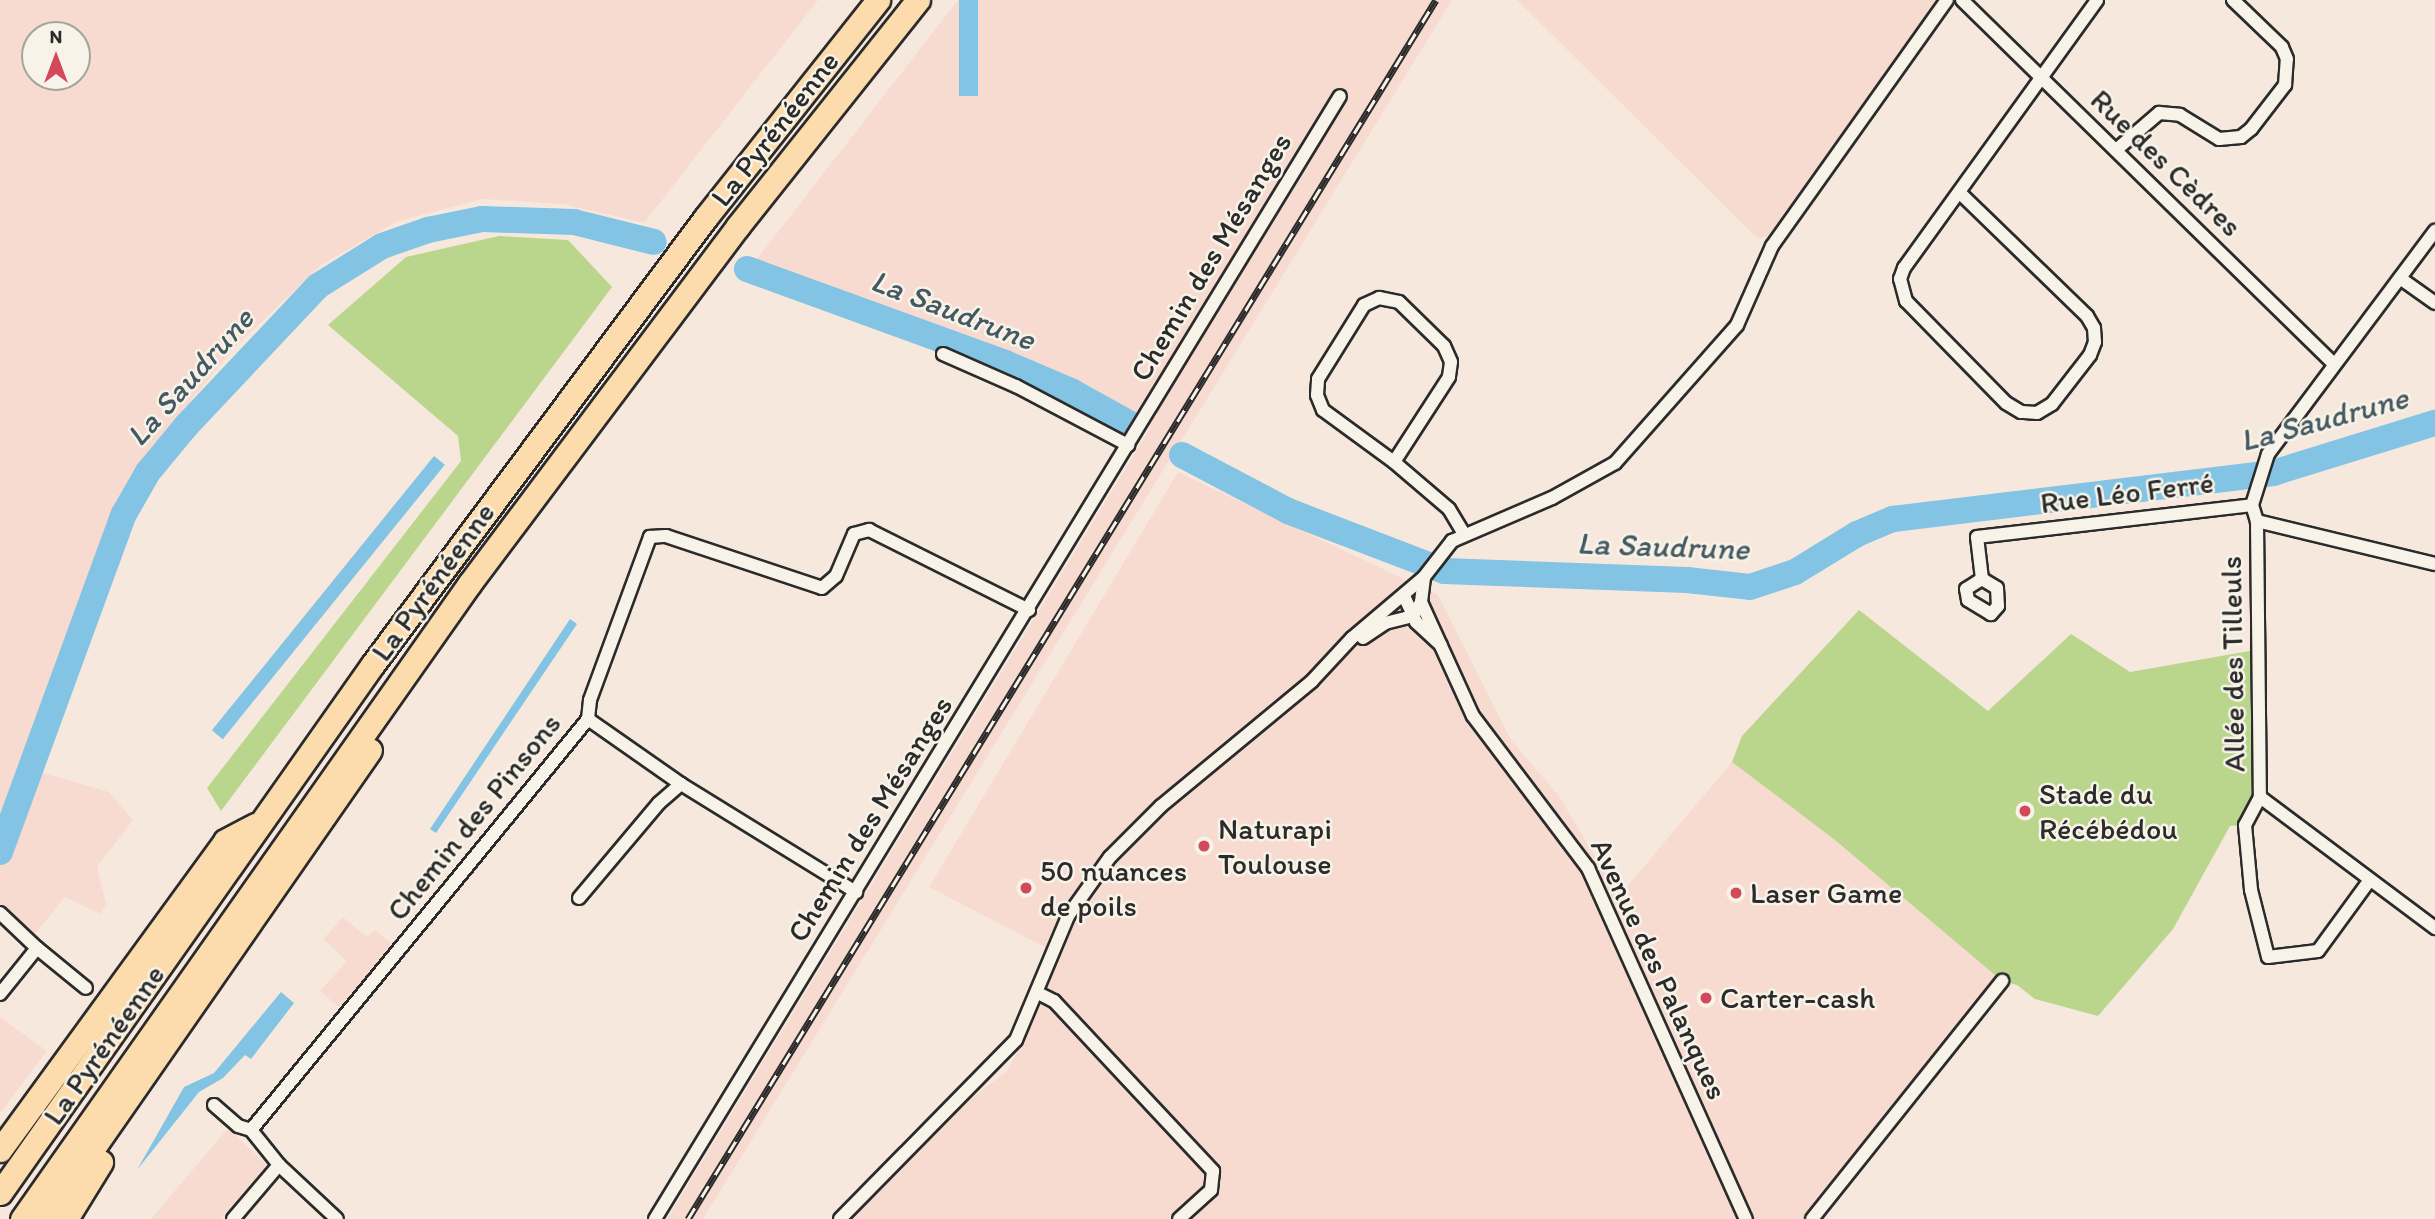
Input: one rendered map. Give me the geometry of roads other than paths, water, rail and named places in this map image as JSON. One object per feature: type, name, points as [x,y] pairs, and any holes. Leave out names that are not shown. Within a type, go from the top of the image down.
[{"type":"highway","name":"La Pyrénéenne","points":[[0,1192],[258,823],[689,239],[878,0]]},
{"type":"highway","name":"La Pyrénéenne","points":[[22,1219],[418,656],[738,226],[918,0]]},
{"type":"highway","points":[[44,1219],[419,678],[418,656]]},
{"type":"highway","points":[[0,1150],[225,841],[258,823]]},
{"type":"highway","points":[[66,1219],[147,1086],[152,1062]]},
{"type":"street","points":[[1336,658],[1352,638],[1404,596],[1424,577],[1438,556],[1464,534],[1552,498],[1615,463],[1737,325],[1768,252],[1947,0]]},
{"type":"street","name":"Rue des Cèdres","points":[[1962,0],[2334,364]]},
{"type":"street","points":[[1960,192],[2087,316],[2094,328],[2095,342],[2090,355],[2052,404],[2037,413],[2021,412],[2006,403],[1906,301],[1901,290],[1904,268],[2097,0]]},
{"type":"street","points":[[2116,150],[2159,113],[2180,115],[2219,139],[2241,137],[2251,129],[2285,85],[2287,59],[2281,47],[2233,0]]},
{"type":"street","name":"Chemin des Mésanges","points":[[655,1219],[1029,610],[1340,96]]},
{"type":"street","points":[[2252,505],[2264,464],[2334,364],[2435,231]]},
{"type":"street","points":[[2400,278],[2435,303]]},
{"type":"street","points":[[1394,462],[1449,377],[1451,362],[1444,346],[1399,302],[1379,298],[1364,305],[1318,379],[1317,395],[1323,410],[1394,462],[1449,509],[1464,534]]},
{"type":"street","points":[[943,354],[1016,386],[1128,445]]},
{"type":"street","name":"Rue Léo Ferré","points":[[1982,579],[1977,537],[2252,505],[2257,521]]},
{"type":"street","points":[[2257,521],[2433,559]]},
{"type":"street","name":"Allée des Tilleuls","points":[[2257,521],[2260,797],[2435,928]]},
{"type":"street","points":[[588,719],[590,699],[650,537],[666,536],[822,588],[836,576],[854,534],[869,530],[1029,610]]},
{"type":"street","points":[[840,1219],[1016,1040],[1038,993],[1068,916],[1110,856],[1161,806],[1336,658],[1385,623],[1413,616],[1422,602],[1424,577]]},
{"type":"street","name":"Avenue des Palanques","points":[[1404,596],[1413,616],[1441,645]]},
{"type":"street","name":"Avenue des Palanques","points":[[1422,602],[1473,716],[1494,750],[1588,868],[1746,1219]]},
{"type":"street","name":"Chemin des Pinsons","points":[[251,1130],[588,719],[681,784],[856,892]]},
{"type":"street","points":[[579,898],[659,803],[681,784]]},
{"type":"street","points":[[2260,797],[2245,825],[2251,890],[2268,957],[2318,951],[2369,881]]},
{"type":"street","points":[[0,913],[86,988]]},
{"type":"street","points":[[0,994],[37,948]]},
{"type":"street","points":[[1812,1219],[2002,982]]},
{"type":"street","points":[[1038,993],[1054,1001],[1213,1171],[1211,1190],[1179,1219]]},
{"type":"street","points":[[214,1105],[238,1126],[251,1130],[279,1165],[337,1219]]},
{"type":"street","points":[[233,1219],[279,1165]]},
{"type":"water","points":[[959,0],[978,0],[978,96],[959,96]]},
{"type":"water","points":[[434,456],[445,465],[223,739],[212,730]]},
{"type":"water","points":[[570,619],[577,624],[436,833],[430,829]]},
{"type":"water","points":[[281,992],[294,1003],[251,1059],[245,1055],[223,1078],[199,1092],[137,1170],[184,1087],[214,1073]]},
{"type":"waterway","name":"La Saudrune","points":[[0,852],[124,514],[148,472],[186,426],[318,286],[382,246],[428,230],[482,219],[574,222],[654,242]]},
{"type":"waterway","name":"La Saudrune","points":[[747,269],[1005,363],[1071,391],[1130,424]]},
{"type":"waterway","name":"La Saudrune","points":[[1182,455],[1288,511],[1444,571],[1687,580],[1750,587],[1795,572],[1857,534],[1893,519],[2273,473],[2435,423]]},
{"type":"railway","points":[[688,1219],[1436,0]]},
{"type":"place","name":"Stade du Récébédou","points":[[2025,811]]},
{"type":"place","name":"Naturapi Toulouse","points":[[1204,846]]},
{"type":"place","name":"50 nuances de poils","points":[[1026,888]]},
{"type":"place","name":"Laser Game","points":[[1736,893]]},
{"type":"place","name":"Carter-cash","points":[[1706,998]]}]
